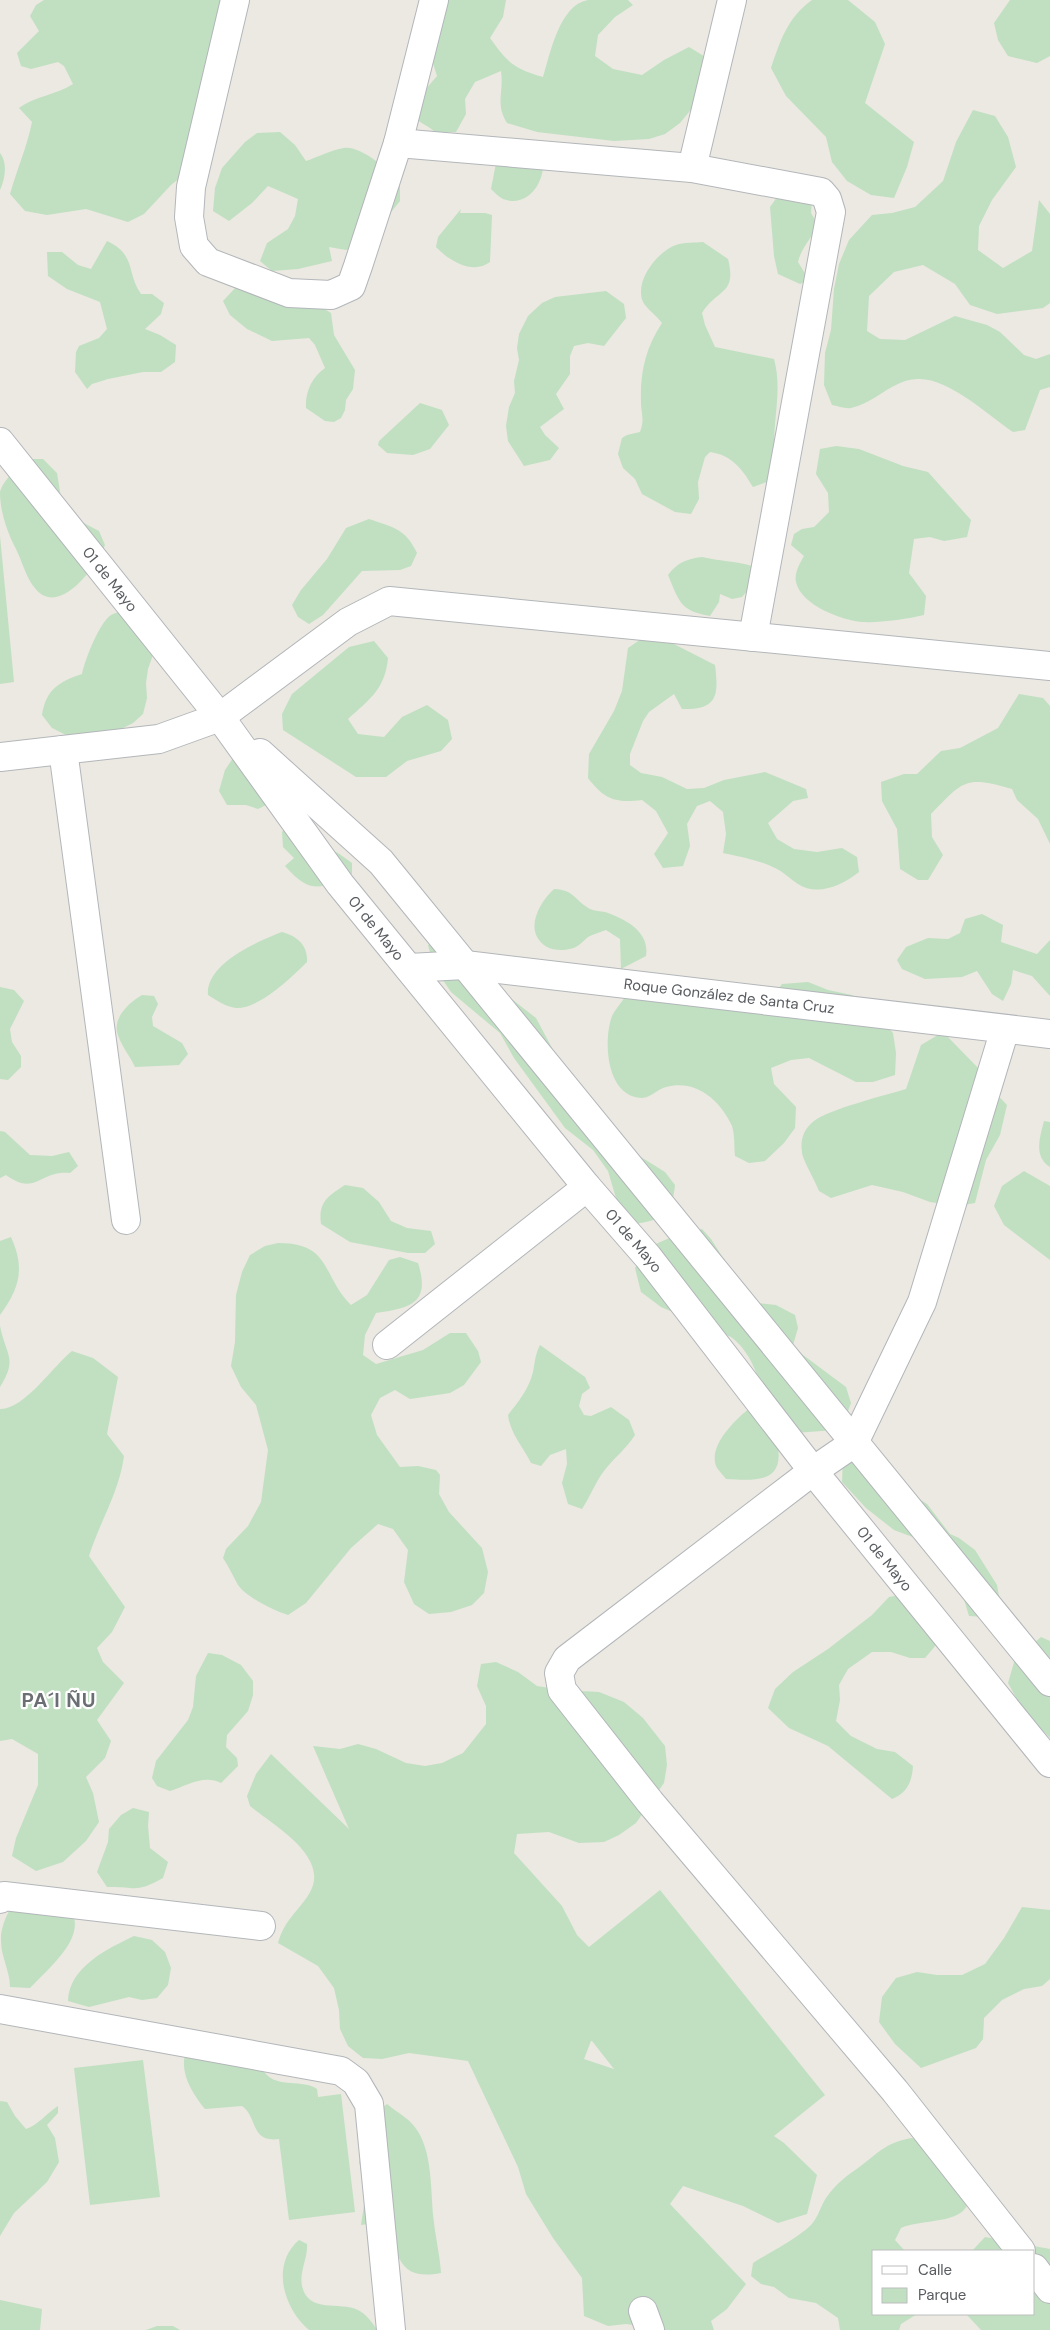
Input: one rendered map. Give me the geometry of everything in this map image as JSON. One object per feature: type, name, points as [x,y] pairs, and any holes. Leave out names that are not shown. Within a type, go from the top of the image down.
[{"type":"street","points":[[235,0],[191,187],[190,217],[194,246],[208,262],[289,293],[331,295],[350,286],[398,143],[434,0]]},
{"type":"street","points":[[692,168],[732,0]]},
{"type":"street","points":[[398,143],[692,168],[821,192],[827,200],[831,212],[754,637]]},
{"type":"street","name":"01 de Mayo","points":[[0,442],[220,717],[340,884],[587,1187],[648,1258],[812,1471],[1050,1763]]},
{"type":"street","points":[[0,757],[159,739],[220,717],[348,622],[389,600],[1050,666]]},
{"type":"street","name":"01 de Mayo","points":[[220,717],[381,862],[1050,1682]]},
{"type":"street","points":[[63,750],[126,1220]]},
{"type":"street","name":"Roque González de Santa Cruz","points":[[409,968],[465,965],[1050,1034]]},
{"type":"street","points":[[1005,1029],[922,1302],[854,1443],[812,1471],[568,1659],[559,1673],[562,1690],[650,1802],[895,2091],[1020,2250]]},
{"type":"street","points":[[387,1345],[587,1187]]},
{"type":"street","points":[[0,1899],[4,1896],[260,1926]]},
{"type":"street","points":[[0,2009],[341,2070],[356,2082],[369,2104],[392,2330]]},
{"type":"street","points":[[1035,2269],[1050,2288]]},
{"type":"green space","points":[[44,0],[228,0],[227,84],[219,125],[196,165],[171,185],[144,214],[128,222],[86,209],[47,215],[25,211],[10,194],[32,122],[19,108],[73,84],[64,66],[58,62],[31,69],[21,66],[17,53],[39,31],[30,16],[36,5]]},
{"type":"green space","points":[[437,0],[506,0],[503,17],[490,38],[512,64],[543,77],[557,32],[563,21],[578,4],[588,0],[628,0],[633,5],[615,17],[598,35],[595,56],[613,69],[642,75],[664,60],[689,47],[712,61],[698,101],[680,123],[665,134],[649,139],[614,141],[537,132],[507,123],[501,110],[501,71],[475,82],[465,99],[466,114],[456,132],[435,132],[416,118],[419,97],[437,76],[432,60]]},
{"type":"green space","points":[[812,0],[848,0],[875,22],[885,44],[865,103],[914,142],[907,167],[894,198],[871,195],[847,181],[832,162],[826,137],[786,96],[771,68],[786,30],[797,14]]},
{"type":"green space","points":[[1010,0],[1050,0],[1050,56],[1037,63],[1008,56],[998,40],[994,23]]},
{"type":"green space","points":[[973,110],[995,116],[1008,137],[1016,167],[992,200],[979,226],[978,250],[1003,268],[1032,251],[1039,200],[1050,214],[1050,303],[1043,308],[997,314],[970,305],[955,284],[923,265],[894,272],[869,296],[867,331],[880,339],[905,340],[955,316],[987,325],[1000,332],[1024,355],[1036,359],[1050,354],[1050,387],[1040,390],[1025,430],[1013,432],[967,398],[942,384],[929,380],[908,380],[891,387],[868,402],[851,408],[832,405],[824,385],[825,353],[831,330],[834,289],[839,264],[849,240],[872,215],[892,213],[915,207],[943,181],[956,142]]},
{"type":"green space","points":[[280,132],[295,145],[306,161],[344,148],[351,148],[366,154],[382,165],[400,182],[400,201],[388,216],[356,246],[346,250],[329,247],[332,261],[298,269],[272,271],[260,261],[267,243],[288,229],[295,216],[298,199],[268,186],[252,203],[229,221],[213,211],[215,188],[222,168],[245,142],[257,133]]},
{"type":"green space","points":[[0,153],[3,157],[5,171],[0,190]]},
{"type":"green space","points":[[497,158],[543,163],[541,179],[537,186],[520,200],[512,201],[498,196],[491,189]]},
{"type":"green space","points":[[780,193],[812,200],[811,213],[817,223],[798,262],[809,280],[800,284],[778,274],[774,256],[770,207]]},
{"type":"green space","points":[[461,209],[460,213],[485,213],[492,215],[490,262],[483,266],[469,267],[462,265],[436,247],[438,237]]},
{"type":"green space","points":[[107,241],[116,246],[127,258],[136,286],[141,294],[152,294],[164,303],[161,314],[145,329],[160,335],[176,345],[175,362],[161,372],[143,372],[108,379],[92,384],[87,389],[75,372],[76,352],[79,346],[99,338],[107,329],[100,302],[67,289],[48,276],[47,252],[62,252],[78,265],[91,269]]},
{"type":"green space","points":[[703,242],[728,259],[730,271],[728,285],[702,313],[715,347],[774,359],[778,391],[772,480],[753,487],[736,464],[724,456],[710,452],[705,457],[698,482],[699,499],[691,514],[675,512],[642,494],[635,479],[623,468],[618,454],[622,438],[640,432],[643,420],[641,390],[645,360],[656,332],[662,323],[643,302],[641,294],[644,277],[655,261],[669,249],[682,243]]},
{"type":"green space","points":[[238,285],[280,300],[294,308],[321,307],[331,313],[334,335],[355,370],[353,389],[346,400],[345,410],[341,418],[334,422],[325,421],[306,408],[310,385],[325,368],[315,345],[309,338],[272,341],[247,329],[230,315],[223,301]]},
{"type":"green space","points":[[606,291],[624,304],[626,318],[604,346],[588,343],[574,346],[570,356],[570,374],[556,394],[564,409],[540,427],[545,435],[559,448],[550,460],[524,466],[508,441],[506,426],[509,407],[515,393],[514,381],[519,360],[517,348],[519,334],[528,316],[542,303],[555,297]]},
{"type":"green space","points":[[420,403],[442,410],[449,425],[430,449],[413,455],[387,453],[378,445],[379,441]]},
{"type":"green space","points":[[836,446],[859,449],[903,466],[928,472],[971,520],[967,537],[944,541],[930,537],[914,539],[909,573],[926,596],[924,615],[885,621],[853,621],[823,610],[805,598],[799,590],[796,575],[804,556],[791,545],[794,534],[802,529],[814,527],[829,512],[828,493],[816,474],[820,449]]},
{"type":"green space","points":[[26,459],[43,459],[57,473],[62,504],[74,518],[99,531],[105,545],[94,565],[85,576],[65,594],[54,597],[44,596],[31,583],[10,536],[3,514],[0,499],[2,487],[11,474]]},
{"type":"green space","points":[[369,519],[392,527],[408,538],[417,553],[411,566],[400,570],[362,571],[323,615],[309,624],[298,617],[292,605],[301,590],[327,559],[346,528]]},
{"type":"green space","points":[[0,536],[14,682],[0,684]]},
{"type":"green space","points":[[702,557],[752,566],[749,589],[742,597],[732,599],[720,594],[719,602],[710,616],[686,608],[678,598],[668,575],[682,562]]},
{"type":"green space","points":[[122,612],[154,652],[148,669],[146,683],[147,698],[143,714],[133,723],[109,735],[68,736],[52,728],[42,715],[50,693],[66,680],[82,674],[89,651],[106,619],[111,615]]},
{"type":"green space","points":[[644,637],[668,641],[715,665],[716,693],[709,704],[694,709],[682,709],[674,694],[649,712],[643,721],[630,754],[630,765],[641,773],[662,777],[687,789],[704,788],[724,780],[765,772],[806,789],[808,798],[793,801],[768,823],[777,839],[794,849],[817,852],[842,848],[857,857],[859,872],[830,888],[805,888],[769,865],[723,853],[726,834],[723,812],[710,801],[697,806],[687,824],[690,846],[683,866],[663,868],[654,854],[668,833],[656,811],[642,800],[625,801],[611,798],[600,791],[588,778],[589,754],[614,711],[622,691],[628,648]]},
{"type":"green space","points":[[374,641],[388,658],[384,678],[380,686],[348,719],[358,734],[384,737],[402,717],[427,705],[448,720],[452,739],[441,751],[407,761],[386,777],[356,777],[283,730],[282,714],[292,694],[349,647]]},
{"type":"green space","points":[[1019,694],[1043,698],[1050,706],[1050,844],[1038,819],[1017,800],[1012,789],[984,782],[966,784],[951,794],[931,814],[932,837],[943,855],[928,880],[918,880],[900,869],[897,829],[882,801],[881,782],[904,774],[917,774],[941,751],[960,748],[998,728]]},
{"type":"green space","points":[[235,755],[266,805],[258,809],[246,805],[227,805],[219,791],[225,770]]},
{"type":"green space","points":[[292,817],[324,847],[338,853],[352,863],[352,874],[323,886],[309,885],[294,875],[285,866],[294,858],[283,847],[282,832]]},
{"type":"green space","points":[[554,889],[566,891],[590,909],[621,918],[635,928],[644,940],[646,956],[621,969],[620,939],[606,930],[588,937],[572,948],[558,950],[547,947],[540,941],[534,926],[538,910]]},
{"type":"green space","points":[[982,914],[1003,925],[1001,942],[1037,954],[1050,940],[1050,996],[1032,976],[1013,970],[1011,984],[1003,1001],[992,994],[977,971],[962,977],[925,979],[902,969],[897,960],[906,947],[928,938],[948,939],[960,933],[965,919]]},
{"type":"green space","points":[[282,932],[297,939],[306,951],[307,956],[307,962],[284,983],[265,998],[245,1007],[236,1008],[229,1006],[208,995],[209,984],[215,973],[224,964],[247,948]]},
{"type":"green space","points":[[443,939],[502,994],[509,997],[536,1018],[559,1061],[623,1136],[628,1149],[665,1172],[675,1185],[671,1203],[664,1214],[652,1220],[634,1224],[618,1205],[608,1171],[593,1150],[565,1128],[514,1058],[500,1033],[451,992],[434,967],[428,945]]},
{"type":"green space","points":[[808,982],[828,990],[852,995],[875,1013],[893,1033],[896,1053],[895,1075],[873,1082],[856,1082],[809,1058],[791,1060],[771,1068],[774,1084],[796,1107],[795,1128],[784,1143],[765,1161],[749,1163],[735,1156],[732,1126],[727,1117],[714,1100],[697,1089],[677,1085],[663,1088],[648,1097],[642,1098],[630,1095],[621,1088],[614,1078],[608,1053],[609,1027],[612,1016],[625,997],[766,1005],[782,984]]},
{"type":"green space","points":[[0,987],[14,990],[24,1001],[10,1029],[12,1042],[21,1056],[21,1067],[8,1080],[0,1079]]},
{"type":"green space","points":[[142,995],[154,996],[158,1004],[152,1017],[153,1026],[182,1043],[188,1054],[179,1065],[135,1067],[118,1036],[117,1026],[120,1015],[133,1001]]},
{"type":"green space","points":[[943,1032],[983,1073],[988,1085],[1007,1105],[1000,1135],[986,1160],[975,1203],[958,1206],[930,1202],[903,1192],[872,1185],[831,1198],[819,1191],[803,1155],[802,1139],[808,1127],[814,1121],[831,1112],[906,1089],[921,1045]]},
{"type":"green space","points":[[1044,1121],[1050,1122],[1050,1167],[1041,1157],[1039,1146]]},
{"type":"green space","points":[[0,1131],[5,1132],[30,1155],[52,1156],[69,1152],[78,1166],[70,1173],[51,1175],[31,1183],[24,1184],[6,1175],[0,1178]]},
{"type":"green space","points":[[1024,1171],[1050,1186],[1050,1260],[1004,1225],[994,1206],[1002,1186]]},
{"type":"green space","points":[[345,1185],[363,1188],[379,1202],[391,1221],[407,1228],[431,1231],[435,1244],[425,1253],[408,1253],[350,1242],[321,1224],[321,1210],[326,1200]]},
{"type":"green space","points":[[702,1229],[711,1239],[736,1278],[758,1303],[776,1305],[795,1315],[798,1328],[793,1345],[803,1355],[846,1387],[851,1403],[847,1414],[835,1430],[795,1433],[777,1442],[779,1455],[777,1465],[773,1472],[766,1477],[758,1479],[726,1479],[716,1466],[715,1456],[717,1446],[730,1427],[764,1397],[756,1372],[748,1356],[731,1337],[661,1307],[641,1292],[635,1268],[649,1247],[674,1236]]},
{"type":"green space","points":[[11,1237],[18,1258],[18,1278],[12,1296],[0,1315],[0,1241]]},
{"type":"green space","points":[[278,1243],[295,1244],[308,1248],[317,1255],[324,1263],[341,1294],[351,1305],[367,1295],[389,1260],[400,1257],[418,1263],[422,1287],[415,1302],[399,1309],[376,1313],[365,1335],[363,1355],[376,1364],[423,1350],[450,1333],[466,1333],[478,1351],[481,1362],[464,1385],[450,1393],[410,1399],[395,1390],[380,1398],[371,1415],[377,1435],[400,1467],[418,1466],[436,1470],[440,1475],[439,1494],[449,1512],[482,1548],[488,1572],[484,1593],[472,1605],[451,1612],[429,1614],[414,1604],[404,1582],[408,1550],[393,1529],[378,1524],[351,1548],[306,1603],[288,1615],[261,1603],[242,1590],[223,1558],[226,1549],[248,1526],[261,1502],[268,1450],[256,1405],[241,1387],[231,1366],[235,1342],[236,1295],[242,1272],[250,1255],[265,1246]]},
{"type":"green space","points":[[0,1326],[9,1363],[0,1387]]},
{"type":"green space","points":[[540,1345],[585,1377],[590,1388],[582,1394],[579,1406],[584,1415],[591,1416],[611,1407],[629,1420],[635,1435],[601,1475],[582,1509],[568,1504],[562,1483],[567,1464],[566,1449],[550,1455],[541,1466],[531,1463],[509,1422],[508,1415],[529,1384]]},
{"type":"green space","points":[[72,1351],[93,1358],[118,1377],[107,1434],[124,1456],[122,1469],[114,1495],[89,1556],[125,1607],[112,1632],[97,1648],[103,1662],[124,1683],[97,1720],[111,1741],[105,1758],[86,1777],[93,1793],[99,1822],[86,1841],[63,1862],[36,1871],[12,1856],[16,1838],[38,1785],[38,1754],[12,1739],[0,1741],[0,1409],[9,1407],[29,1395]]},
{"type":"green space","points":[[843,1456],[894,1483],[927,1504],[950,1534],[975,1550],[997,1585],[999,1596],[984,1617],[969,1616],[958,1580],[918,1539],[894,1530],[866,1508],[842,1482]]},
{"type":"green space","points":[[911,1593],[938,1639],[936,1645],[925,1658],[910,1658],[891,1652],[872,1652],[848,1669],[839,1685],[840,1700],[836,1721],[851,1736],[877,1749],[895,1752],[913,1766],[908,1786],[901,1794],[892,1799],[828,1746],[789,1728],[768,1708],[775,1689],[793,1672],[828,1649],[872,1615],[889,1597]]},
{"type":"green space","points":[[1041,1637],[1050,1641],[1050,1738],[1024,1712],[1008,1683],[1015,1659]]},
{"type":"green space","points":[[208,1653],[222,1655],[241,1665],[253,1681],[253,1695],[248,1711],[227,1735],[226,1747],[237,1758],[238,1766],[221,1783],[202,1780],[170,1791],[157,1786],[152,1778],[156,1761],[188,1720],[193,1707],[196,1676]]},
{"type":"green space","points":[[496,1662],[518,1672],[537,1686],[562,1690],[599,1692],[624,1702],[643,1718],[665,1746],[667,1765],[664,1783],[636,1823],[619,1835],[604,1842],[579,1843],[549,1832],[517,1834],[514,1853],[562,1906],[577,1935],[589,1947],[660,1890],[825,2095],[774,2136],[784,2143],[817,2175],[807,2214],[778,2223],[743,2206],[683,2186],[670,2204],[746,2284],[727,2309],[711,2321],[714,2330],[655,2330],[649,2327],[626,2324],[608,2326],[584,2316],[582,2278],[553,2238],[526,2194],[518,2167],[468,2061],[409,2053],[382,2059],[363,2058],[348,2046],[340,2029],[339,2010],[334,1988],[318,1966],[278,1943],[284,1928],[309,1894],[314,1880],[313,1867],[307,1855],[297,1843],[250,1806],[247,1796],[256,1774],[271,1754],[349,1829],[313,1746],[340,1749],[358,1744],[376,1749],[406,1763],[425,1766],[442,1763],[463,1753],[486,1724],[486,1706],[477,1686],[481,1664]],"holes":[[[592,2041],[614,2069],[584,2059]]]},
{"type":"green space","points":[[133,1808],[149,1812],[150,1848],[168,1862],[163,1878],[140,1888],[107,1887],[97,1872],[108,1842],[109,1829],[121,1815]]},
{"type":"green space","points":[[47,1887],[64,1900],[73,1913],[75,1926],[72,1939],[54,1964],[30,1988],[10,1987],[9,1975],[2,1953],[1,1934],[3,1926],[9,1911],[19,1898],[31,1889]]},
{"type":"green space","points":[[1022,1907],[1050,1910],[1050,1979],[1042,1986],[1024,1989],[1002,2000],[984,2018],[983,2039],[976,2048],[921,2068],[895,2044],[879,2022],[882,1997],[896,1978],[917,1972],[937,1975],[962,1975],[985,1964],[1004,1938]]},
{"type":"green space","points":[[134,1936],[152,1940],[165,1952],[171,1968],[168,1985],[157,1998],[142,2000],[129,1997],[89,2007],[68,2001],[70,1989],[82,1969],[102,1953]]},
{"type":"green space","points":[[222,2036],[233,2037],[247,2043],[260,2067],[266,2074],[277,2081],[311,2086],[317,2089],[318,2097],[341,2094],[355,2212],[289,2220],[279,2139],[263,2137],[242,2106],[205,2109],[200,2103],[186,2076],[184,2069],[185,2055]]},
{"type":"green space","points":[[143,2060],[160,2197],[90,2205],[74,2068]]},
{"type":"green space","points":[[0,2101],[7,2102],[15,2116],[26,2129],[35,2125],[58,2106],[58,2113],[47,2125],[55,2138],[59,2162],[47,2182],[14,2213],[0,2236]]},
{"type":"green space","points":[[387,2104],[414,2126],[425,2147],[430,2173],[441,2273],[418,2274],[411,2271],[400,2260],[390,2231],[376,2223],[361,2225],[366,2192],[359,2162],[375,2114]]},
{"type":"green space","points":[[912,2138],[952,2148],[972,2197],[963,2211],[957,2215],[901,2228],[895,2240],[904,2250],[872,2250],[872,2315],[915,2315],[901,2324],[899,2330],[840,2330],[838,2318],[816,2303],[789,2298],[774,2287],[761,2284],[751,2276],[753,2263],[791,2240],[811,2225],[826,2198],[843,2180],[885,2148]]},
{"type":"green space","points":[[985,2237],[1050,2249],[1050,2330],[981,2330],[967,2315],[1035,2315],[1035,2250],[973,2250]]},
{"type":"green space","points":[[299,2240],[307,2244],[301,2281],[305,2295],[318,2304],[358,2310],[369,2319],[377,2330],[309,2330],[300,2321],[287,2299],[283,2274],[290,2250]]},
{"type":"green space","points":[[0,2300],[42,2309],[40,2330],[0,2330]]},
{"type":"green space","points":[[157,2326],[173,2326],[180,2330],[146,2330]]},
{"type":"district","name":"PA´I ÑU","points":[[59,1700]]}]
